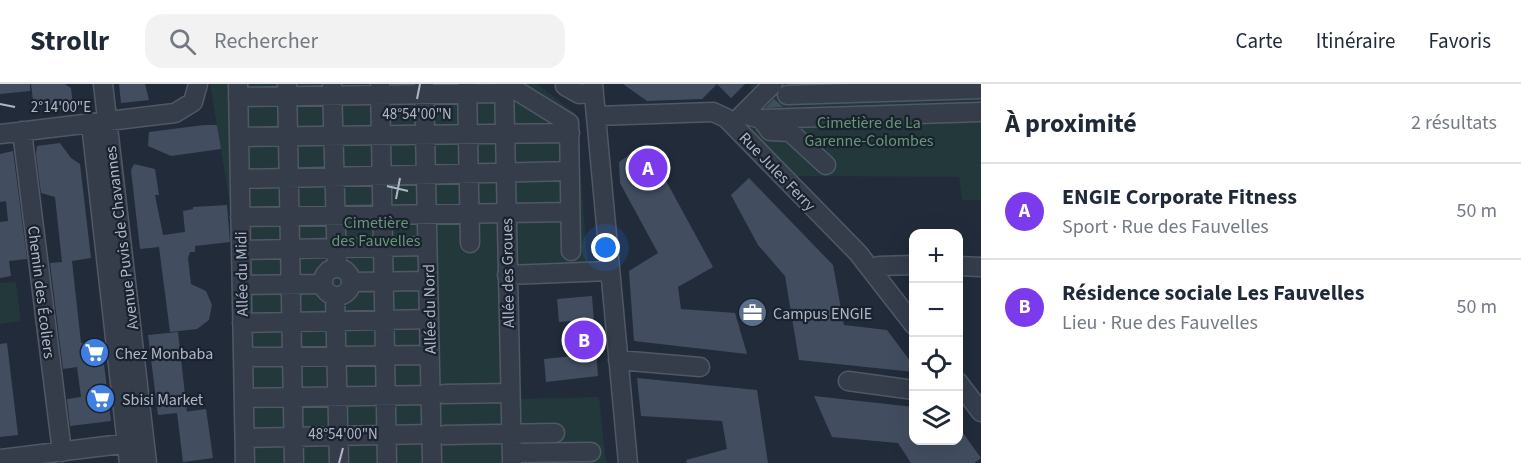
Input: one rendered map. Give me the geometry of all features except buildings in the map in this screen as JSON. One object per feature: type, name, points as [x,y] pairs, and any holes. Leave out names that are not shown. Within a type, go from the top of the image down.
[{"type":"street","name":"Avenue Puvis de Chavannes","points":[[103,84],[99,122],[129,463]]},
{"type":"street","points":[[0,134],[185,109],[193,102],[198,84]]},
{"type":"street","points":[[565,86],[579,94],[594,88],[627,463]]},
{"type":"street","points":[[238,91],[505,87],[570,128]]},
{"type":"street","name":"Allée des Groues","points":[[505,87],[512,458]]},
{"type":"street","points":[[897,88],[900,115]]},
{"type":"street","points":[[971,88],[975,113],[738,119],[780,90],[971,88]]},
{"type":"street","points":[[380,89],[387,463]]},
{"type":"street","name":"Allée du Nord","points":[[424,89],[430,355],[438,395],[438,434],[432,463]]},
{"type":"street","points":[[467,89],[470,243]]},
{"type":"street","points":[[287,90],[294,463]]},
{"type":"street","points":[[332,90],[337,268]]},
{"type":"street","name":"Allée du Midi","points":[[238,91],[245,463]]},
{"type":"street","name":"Rue Jules Ferry","points":[[596,116],[712,112],[726,118],[738,119],[872,269],[909,318]]},
{"type":"street","points":[[761,119],[770,131],[790,132],[826,165]]},
{"type":"street","name":"Avenue Puvis de Chavannes","points":[[99,122],[147,463]]},
{"type":"street","points":[[238,137],[506,134],[570,128]]},
{"type":"street","points":[[570,128],[571,251]]},
{"type":"street","name":"Chemin des Écoliers","points":[[22,131],[62,452]]},
{"type":"street","points":[[240,179],[570,171]]},
{"type":"street","points":[[240,217],[570,212]]},
{"type":"street","points":[[241,250],[428,246]]},
{"type":"street","points":[[872,269],[879,266],[909,265]]},
{"type":"street","points":[[963,266],[981,267]]},
{"type":"street","points":[[242,285],[291,284],[346,293],[351,282],[347,272],[337,268]]},
{"type":"street","points":[[337,268],[325,275],[335,321],[339,463]]},
{"type":"street","points":[[507,275],[610,271]]},
{"type":"street","points":[[351,282],[428,281]]},
{"type":"street","points":[[242,322],[429,320]]},
{"type":"street","points":[[243,357],[430,355]]},
{"type":"street","points":[[618,360],[700,367]]},
{"type":"street","points":[[848,381],[909,389]]},
{"type":"street","points":[[963,387],[979,404]]},
{"type":"street","points":[[244,398],[510,393]]},
{"type":"street","points":[[245,438],[555,433]]},
{"type":"street","points":[[5,460],[145,441]]},
{"type":"street","points":[[512,458],[591,450]]},
{"type":"green space","name":"Cimetière des Fauvelles","points":[[210,84],[537,84],[576,114],[589,283],[513,284],[516,399],[599,397],[606,463],[234,463],[230,204]]},
{"type":"green space","name":"Cimetière de La Garenne-Colombes","points":[[750,84],[981,84],[981,200],[962,200],[959,177],[795,176],[732,112],[752,95]]},
{"type":"green space","points":[[16,282],[21,321],[0,324],[0,283]]},
{"type":"place","name":"ENGIE Corporate Fitness","points":[[648,168]]},
{"type":"place","name":"Campus ENGIE","points":[[752,313]]},
{"type":"place","name":"Résidence sociale Les Fauvelles","points":[[584,340]]},
{"type":"place","name":"Chez Monbaba","points":[[94,353]]},
{"type":"place","name":"Sbisi Market","points":[[101,399]]}]
